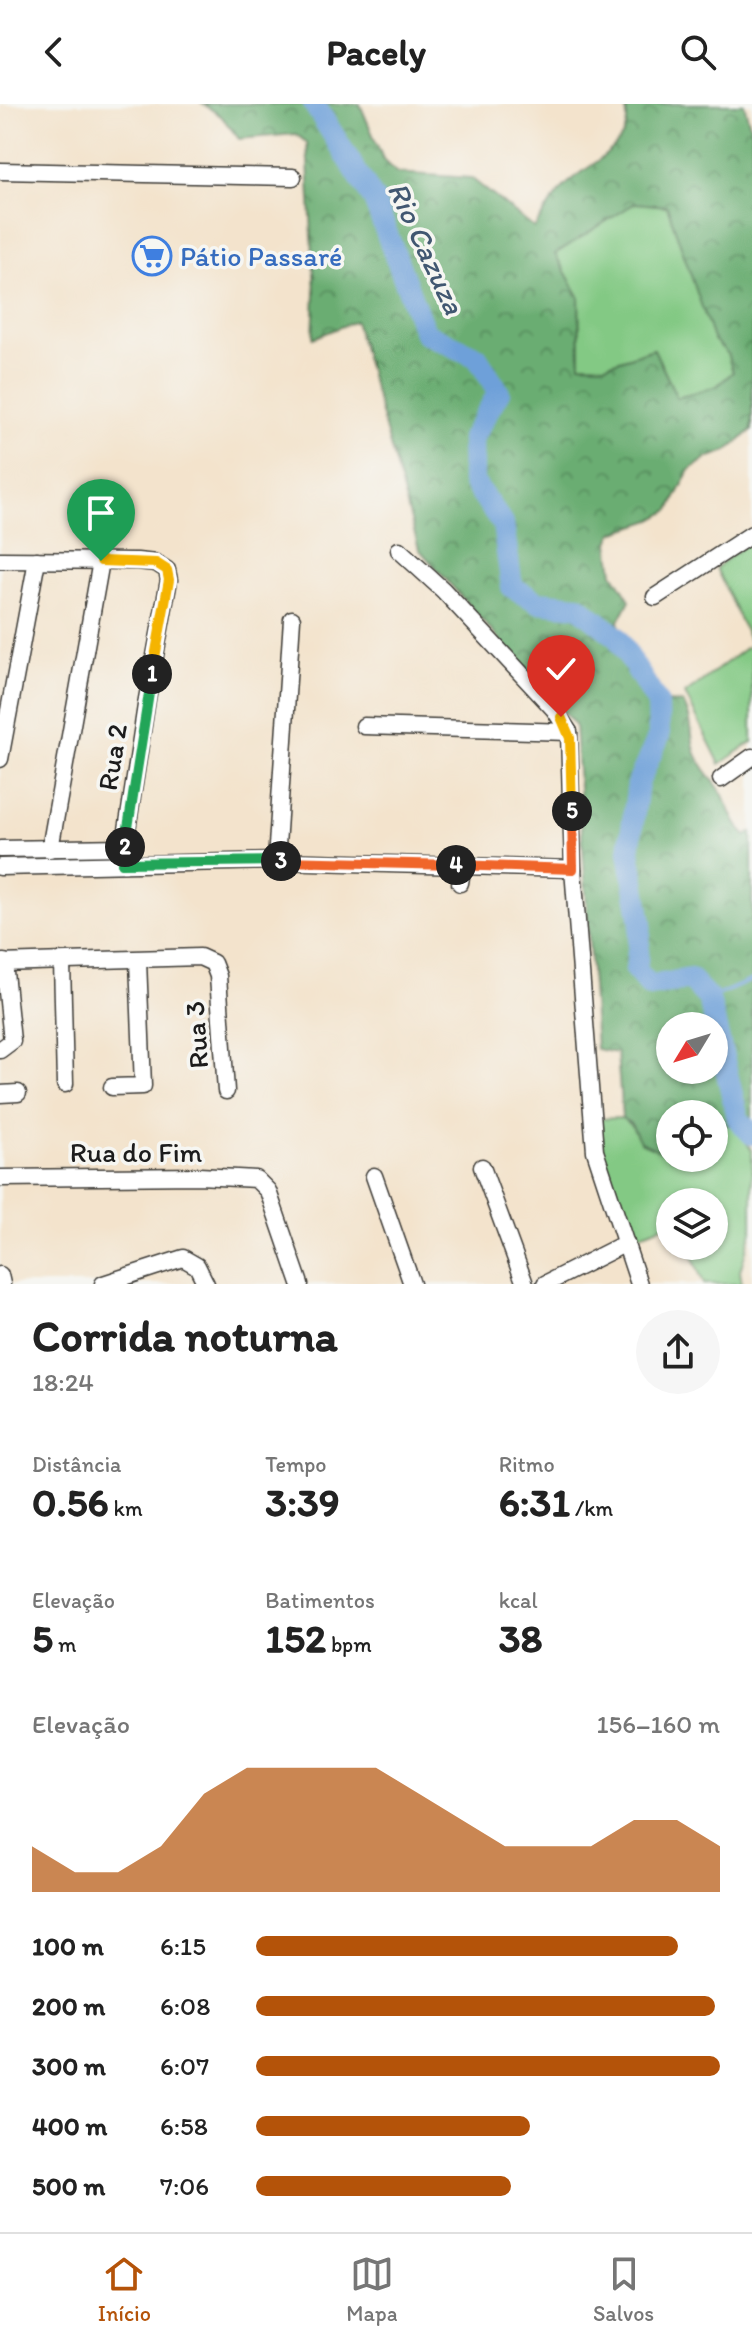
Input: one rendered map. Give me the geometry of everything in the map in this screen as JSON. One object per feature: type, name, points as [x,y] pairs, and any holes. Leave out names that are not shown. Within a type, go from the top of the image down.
[{"type":"street","points":[[0,171],[293,177]]},
{"type":"street","points":[[655,597],[752,534]]},
{"type":"street","points":[[399,550],[443,590],[554,709],[569,732],[573,869],[595,1151],[639,1284]]},
{"type":"street","points":[[0,560],[101,561],[50,849]]},
{"type":"street","points":[[0,759],[37,560]]},
{"type":"street","name":"Rua 2","points":[[101,561],[156,563],[167,570],[169,580],[123,855]]},
{"type":"street","points":[[276,861],[292,619]]},
{"type":"street","points":[[364,726],[569,732]]},
{"type":"street","points":[[721,779],[752,757]]},
{"type":"street","points":[[0,849],[573,869]]},
{"type":"street","points":[[0,867],[123,855]]},
{"type":"street","points":[[460,883],[463,865]]},
{"type":"street","name":"Rua 3","points":[[138,961],[200,957],[213,963],[218,976],[226,1091]]},
{"type":"street","points":[[0,1050],[12,1041],[2,962],[138,961],[143,1086],[112,1087]]},
{"type":"street","points":[[62,962],[65,1084]]},
{"type":"street","points":[[0,1094],[18,1093]]},
{"type":"street","points":[[482,1167],[525,1284]]},
{"type":"street","points":[[374,1176],[412,1284]]},
{"type":"street","name":"Rua do Fim","points":[[0,1178],[256,1179],[268,1191],[300,1284]]},
{"type":"street","points":[[545,1284],[626,1243]]},
{"type":"street","points":[[103,1284],[183,1258],[193,1262],[206,1284]]},
{"type":"street","points":[[0,1275],[2,1284]]},
{"type":"green space","points":[[203,104],[360,104],[383,159],[397,173],[471,178],[534,228],[560,191],[618,142],[625,131],[627,118],[624,104],[744,104],[752,132],[752,430],[727,451],[707,458],[690,470],[670,510],[652,520],[613,533],[609,543],[613,573],[630,600],[618,623],[666,702],[683,703],[699,761],[722,793],[741,831],[746,836],[752,832],[752,1124],[728,1125],[728,1100],[656,1100],[656,1149],[640,1142],[631,1124],[622,1118],[617,1053],[596,1049],[575,725],[419,549],[355,321],[313,338],[315,293],[307,143],[296,134],[239,139],[221,116]],"holes":[[[635,203],[667,206],[713,339],[727,353],[733,372],[717,386],[677,398],[654,349],[605,365],[580,364],[579,296],[555,254]]]},
{"type":"green space","points":[[635,202],[668,206],[713,338],[727,353],[733,372],[717,386],[677,398],[653,349],[605,365],[580,364],[579,297],[554,254]]},
{"type":"green space","points":[[752,539],[752,742],[720,764],[685,694],[751,644],[716,568]]},
{"type":"green space","points":[[622,1118],[656,1148],[656,1172],[728,1172],[728,1125],[735,1124],[752,1151],[752,1231],[740,1271],[742,1284],[704,1284],[694,1260],[728,1260],[728,1188],[656,1188],[656,1228],[633,1237],[603,1152],[596,1119]]},
{"type":"waterway","name":"Rio Cazuza","points":[[314,104],[374,200],[425,333],[477,357],[499,392],[472,438],[473,482],[503,524],[512,587],[538,602],[578,606],[617,637],[658,704],[659,736],[638,783],[629,851],[641,923],[636,970],[650,986],[690,979],[709,999],[738,1119],[752,1134]]},
{"type":"waterway","points":[[709,999],[752,980]]},
{"type":"place","name":"Pátio Passaré","points":[[152,256]]},
{"type":"route","points":[[101,561],[156,563],[163,565],[169,576],[122,863],[276,861],[573,869],[570,738],[561,717]]}]
